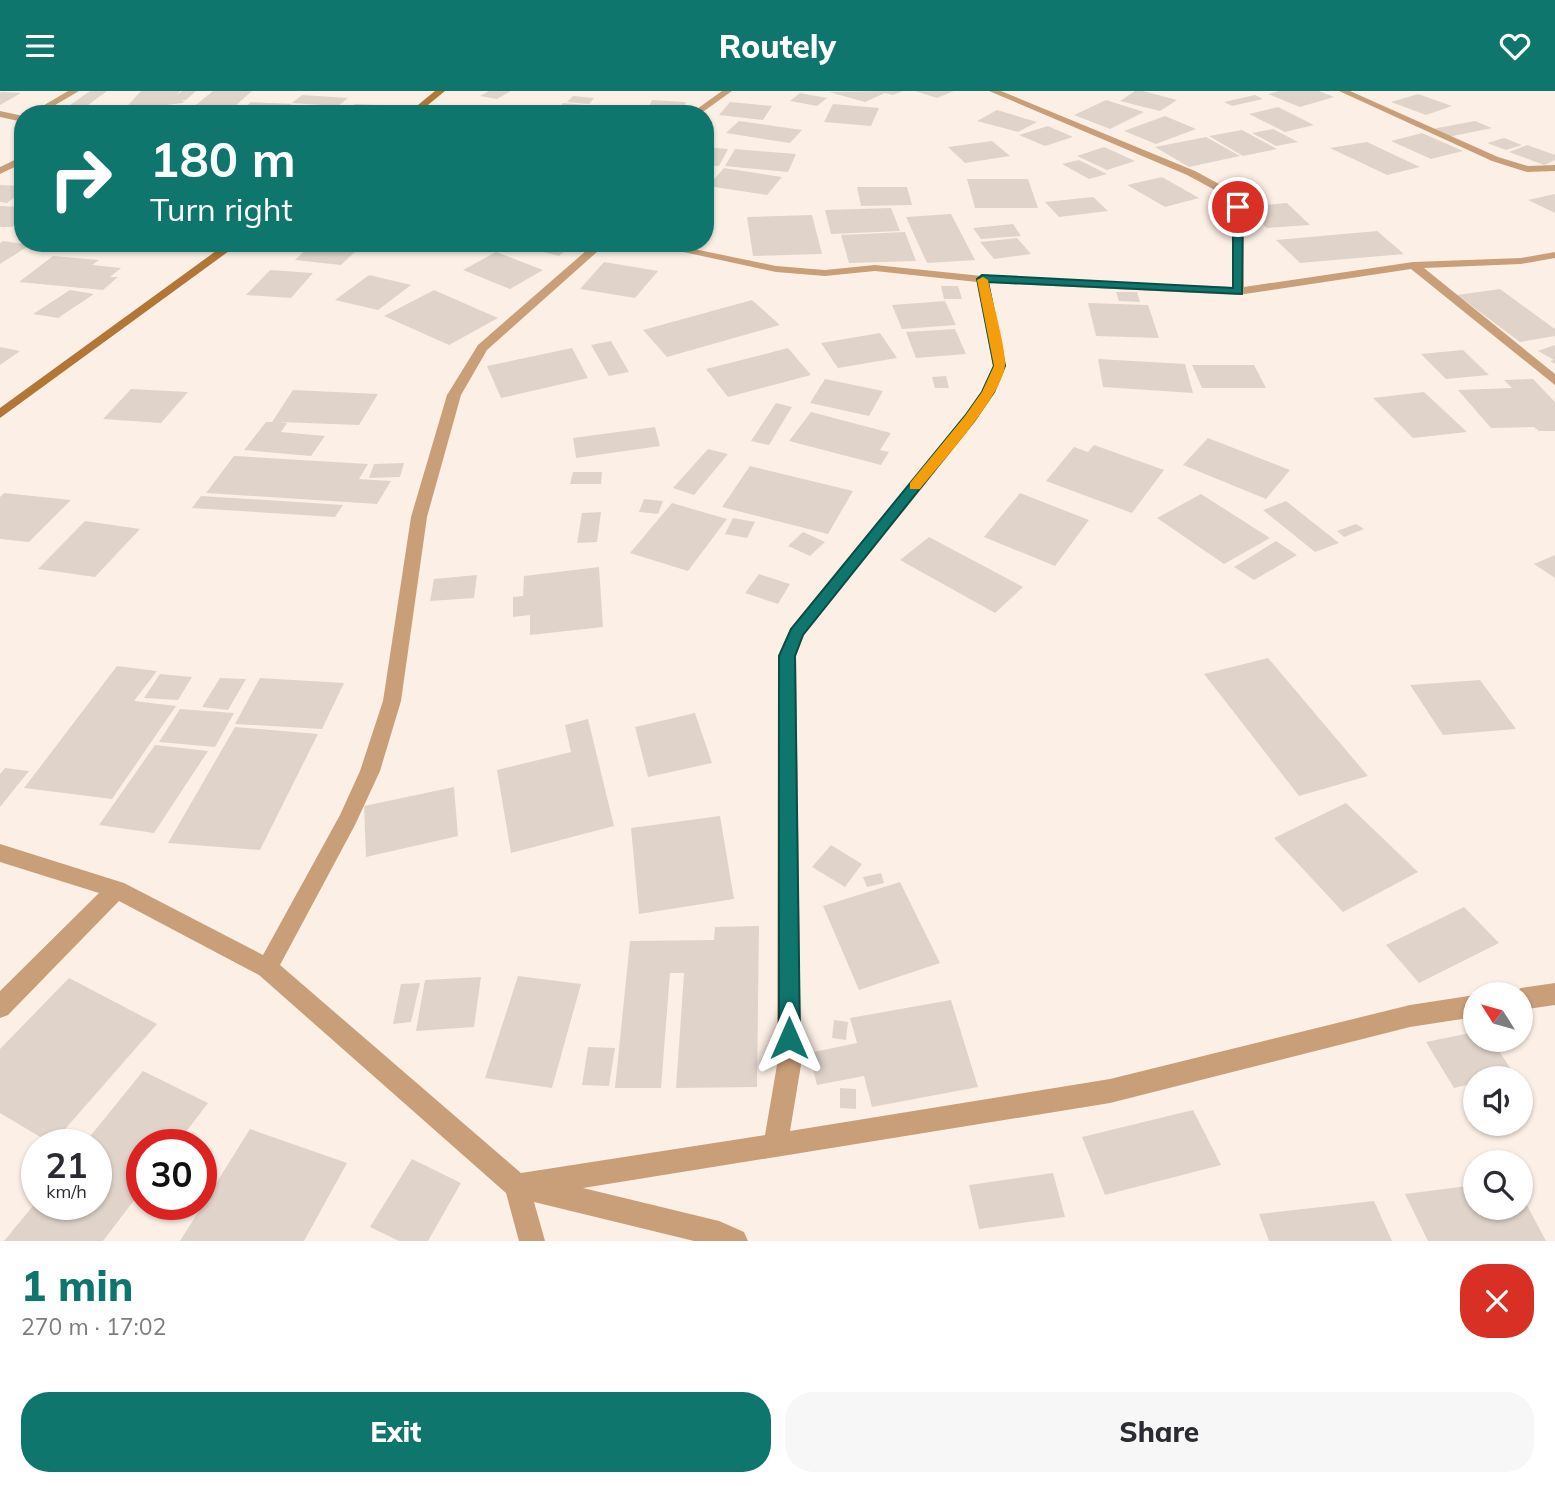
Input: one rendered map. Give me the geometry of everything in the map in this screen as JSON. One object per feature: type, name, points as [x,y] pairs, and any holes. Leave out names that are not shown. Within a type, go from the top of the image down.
[{"type":"main road","points":[[423,105],[441,91]]},
{"type":"main road","points":[[0,414],[223,252]]},
{"type":"street","points":[[49,105],[75,91]]},
{"type":"street","points":[[707,105],[728,91]]},
{"type":"street","points":[[998,93],[1017,91]]},
{"type":"street","points":[[1343,91],[1495,159],[1528,169],[1555,168]]},
{"type":"street","points":[[998,93],[1191,173],[1217,187],[1238,207],[1238,291]]},
{"type":"street","points":[[267,968],[348,819],[370,771],[392,701],[419,517],[454,395],[482,348],[592,252]]},
{"type":"street","points":[[692,252],[776,269],[825,272],[875,268],[982,279],[1238,291],[1413,265],[1521,261],[1555,255]]},
{"type":"street","points":[[1413,265],[1555,381]]},
{"type":"street","points":[[775,1146],[789,1065],[787,656],[796,633],[970,419],[988,392],[999,366],[982,279]]},
{"type":"street","points":[[0,853],[117,889],[267,968],[517,1186],[719,1234],[735,1241]]},
{"type":"street","points":[[0,1007],[117,889]]},
{"type":"street","points":[[1533,997],[1555,994]]},
{"type":"street","points":[[517,1186],[1110,1091],[1410,1016],[1463,1008]]},
{"type":"street","points":[[517,1186],[532,1241]]},
{"type":"building","points":[[90,91],[107,91],[88,105],[70,105]]},
{"type":"building","points":[[141,91],[180,91],[177,95],[182,91],[196,91],[186,100],[180,100],[185,101],[182,103],[128,105]]},
{"type":"building","points":[[213,91],[252,91],[236,105],[196,105]]},
{"type":"building","points":[[489,91],[511,91],[497,99],[480,96]]},
{"type":"building","points":[[903,91],[893,95],[885,93],[865,102],[829,92]]},
{"type":"building","points":[[915,91],[954,91],[937,98]]},
{"type":"building","points":[[1135,91],[1177,100],[1160,111],[1120,101]]},
{"type":"building","points":[[1279,91],[1319,91],[1334,97],[1300,107],[1268,94]]},
{"type":"building","points":[[1,92],[21,93],[0,105]]},
{"type":"building","points":[[800,93],[827,98],[817,106],[790,101]]},
{"type":"building","points":[[1418,94],[1452,106],[1426,115],[1391,102]]},
{"type":"building","points":[[302,95],[348,98],[339,105],[292,103]]},
{"type":"building","points":[[1255,95],[1263,99],[1232,106],[1224,102]]},
{"type":"building","points":[[573,96],[594,98],[589,104],[567,102]]},
{"type":"building","points":[[652,100],[686,102],[685,105],[650,105]]},
{"type":"building","points":[[1106,100],[1144,112],[1110,129],[1074,115]]},
{"type":"building","points":[[251,102],[292,104],[291,105],[247,105]]},
{"type":"building","points":[[730,102],[772,106],[763,120],[719,115]]},
{"type":"building","points":[[833,104],[879,108],[871,126],[824,122]]},
{"type":"building","points":[[1278,107],[1314,125],[1285,132],[1249,114]]},
{"type":"building","points":[[997,110],[1037,122],[1018,132],[977,121]]},
{"type":"building","points":[[1165,116],[1196,129],[1156,144],[1124,131]]},
{"type":"building","points":[[739,121],[802,130],[790,143],[726,133]]},
{"type":"building","points":[[1475,121],[1492,128],[1448,137],[1432,129]]},
{"type":"building","points":[[1048,126],[1073,137],[1045,146],[1019,135]]},
{"type":"building","points":[[1273,129],[1298,142],[1276,146],[1252,133]]},
{"type":"building","points":[[1242,130],[1277,149],[1243,156],[1209,136]]},
{"type":"building","points":[[1422,133],[1463,151],[1431,159],[1391,141]]},
{"type":"building","points":[[1206,137],[1240,156],[1189,167],[1155,147]]},
{"type":"building","points":[[1504,138],[1522,145],[1506,150],[1487,143]]},
{"type":"building","points":[[992,141],[1010,156],[965,163],[948,147]]},
{"type":"building","points":[[1367,142],[1420,167],[1387,175],[1330,148]]},
{"type":"building","points":[[1527,145],[1555,155],[1555,160],[1544,165],[1509,152]]},
{"type":"building","points":[[1104,147],[1135,161],[1107,170],[1077,156]]},
{"type":"building","points":[[714,148],[728,149],[719,166],[714,166]]},
{"type":"building","points":[[735,149],[796,154],[788,172],[725,166]]},
{"type":"building","points":[[1079,160],[1107,174],[1089,179],[1062,164]]},
{"type":"building","points":[[724,168],[782,177],[767,195],[714,187],[714,179]]},
{"type":"building","points":[[1162,177],[1199,198],[1165,207],[1127,185]]},
{"type":"building","points":[[967,179],[1028,179],[1038,208],[975,208]]},
{"type":"building","points":[[0,185],[14,186],[14,198],[7,203],[0,202]]},
{"type":"building","points":[[857,187],[907,187],[912,205],[861,206]]},
{"type":"building","points":[[1555,194],[1555,213],[1528,200]]},
{"type":"building","points":[[1093,197],[1108,211],[1059,217],[1045,202]]},
{"type":"building","points":[[1287,203],[1310,225],[1267,228],[1244,207]]},
{"type":"building","points":[[0,206],[14,207],[14,225],[0,227]]},
{"type":"building","points":[[891,208],[900,231],[831,234],[825,210]]},
{"type":"building","points":[[951,214],[975,260],[927,263],[906,217]]},
{"type":"building","points":[[812,215],[822,254],[753,256],[747,217]]},
{"type":"building","points":[[1013,224],[1021,236],[981,239],[973,228]]},
{"type":"building","points":[[1377,231],[1404,254],[1300,263],[1276,240]]},
{"type":"building","points":[[905,232],[916,261],[849,263],[841,235]]},
{"type":"building","points":[[1017,238],[1031,254],[994,259],[980,242]]},
{"type":"building","points":[[0,243],[14,243],[14,252],[19,252],[0,264]]},
{"type":"building","points":[[303,252],[355,252],[341,265],[295,260]]},
{"type":"building","points":[[496,252],[543,270],[510,289],[463,270]]},
{"type":"building","points":[[544,252],[564,252],[559,256]]},
{"type":"building","points":[[53,256],[99,260],[92,265],[121,268],[110,277],[118,277],[103,290],[19,282]]},
{"type":"building","points":[[604,262],[658,271],[635,298],[580,289]]},
{"type":"building","points":[[270,270],[313,273],[291,298],[246,295]]},
{"type":"building","points":[[369,275],[411,285],[378,310],[335,300]]},
{"type":"building","points":[[941,286],[958,286],[962,299],[944,299]]},
{"type":"building","points":[[1500,289],[1555,329],[1555,336],[1520,342],[1457,295]]},
{"type":"building","points":[[70,290],[94,294],[58,318],[33,314]]},
{"type":"building","points":[[434,290],[498,318],[449,345],[384,316]]},
{"type":"building","points":[[1116,292],[1137,292],[1140,302],[1119,301]]},
{"type":"building","points":[[752,300],[780,325],[667,357],[643,330]]},
{"type":"building","points":[[945,301],[956,325],[902,329],[892,305]]},
{"type":"building","points":[[1088,303],[1148,305],[1159,338],[1096,336]]},
{"type":"building","points":[[955,329],[966,354],[916,358],[906,332]]},
{"type":"building","points":[[880,333],[897,358],[838,368],[821,343]]},
{"type":"building","points":[[611,341],[629,372],[609,376],[591,345]]},
{"type":"building","points":[[1555,345],[1555,364],[1550,361],[1554,360],[1538,351]]},
{"type":"building","points":[[0,347],[20,351],[0,365]]},
{"type":"building","points":[[572,348],[588,378],[501,398],[487,366]]},
{"type":"building","points":[[788,348],[811,375],[728,397],[706,369]]},
{"type":"building","points":[[1463,350],[1489,375],[1446,379],[1421,354]]},
{"type":"building","points":[[1098,359],[1185,364],[1193,393],[1103,387]]},
{"type":"building","points":[[1192,365],[1254,365],[1266,388],[1202,388]]},
{"type":"building","points":[[946,376],[949,388],[935,388],[932,377]]},
{"type":"building","points":[[825,379],[883,391],[869,416],[810,403]]},
{"type":"building","points":[[1533,379],[1555,402],[1555,431],[1539,431],[1534,427],[1491,428],[1458,390],[1512,388],[1504,380]]},
{"type":"building","points":[[131,389],[188,392],[161,423],[103,419]]},
{"type":"building","points":[[293,390],[378,394],[359,425],[278,422],[287,423],[281,432],[325,436],[311,456],[244,450],[266,422],[272,422]]},
{"type":"building","points":[[1424,392],[1467,432],[1413,438],[1373,398]]},
{"type":"building","points":[[776,403],[792,407],[769,445],[751,441]]},
{"type":"building","points":[[811,412],[891,433],[880,450],[889,452],[881,465],[789,441]]},
{"type":"building","points":[[655,427],[660,446],[576,458],[573,438]]},
{"type":"building","points":[[1208,438],[1290,470],[1266,499],[1183,465]]},
{"type":"building","points":[[1094,445],[1164,470],[1132,513],[1046,481],[1074,447],[1088,452]]},
{"type":"building","points":[[708,449],[728,454],[694,495],[673,488]]},
{"type":"building","points":[[234,456],[368,464],[359,479],[391,481],[377,504],[206,493]]},
{"type":"building","points":[[404,463],[400,477],[369,478],[374,464]]},
{"type":"building","points":[[750,466],[853,491],[828,534],[722,507]]},
{"type":"building","points":[[573,472],[602,472],[601,484],[570,484]]},
{"type":"building","points":[[4,493],[71,500],[29,542],[0,539],[0,497]]},
{"type":"building","points":[[1020,493],[1089,520],[1055,566],[984,537]]},
{"type":"building","points":[[1201,494],[1270,538],[1224,564],[1157,518]]},
{"type":"building","points":[[201,496],[343,505],[335,517],[192,508]]},
{"type":"building","points":[[644,499],[663,501],[658,514],[639,512]]},
{"type":"building","points":[[1286,501],[1339,543],[1315,552],[1263,510]]},
{"type":"building","points":[[672,503],[727,519],[688,571],[630,553]]},
{"type":"building","points":[[601,512],[597,542],[577,543],[582,513]]},
{"type":"building","points":[[733,518],[755,522],[747,538],[725,534]]},
{"type":"building","points":[[85,521],[140,529],[95,577],[38,569]]},
{"type":"building","points":[[1356,524],[1364,529],[1344,537],[1337,531]]},
{"type":"building","points":[[803,532],[825,542],[810,556],[788,546]]},
{"type":"building","points":[[929,537],[1023,587],[995,613],[900,560]]},
{"type":"building","points":[[1276,541],[1297,555],[1254,580],[1234,567]]},
{"type":"building","points":[[1555,555],[1555,578],[1534,564]]},
{"type":"building","points":[[599,567],[603,627],[530,635],[530,615],[513,617],[513,597],[523,596],[524,576]]},
{"type":"building","points":[[759,574],[790,584],[778,604],[745,593]]},
{"type":"building","points":[[477,575],[474,598],[430,601],[434,579]]},
{"type":"building","points":[[1268,658],[1368,776],[1299,796],[1204,674]]},
{"type":"building","points":[[117,666],[157,671],[134,701],[176,706],[112,799],[24,788]]},
{"type":"building","points":[[160,674],[192,677],[178,700],[144,698]]},
{"type":"building","points":[[220,678],[246,679],[228,710],[202,707]]},
{"type":"building","points":[[260,678],[344,683],[322,729],[235,724]]},
{"type":"building","points":[[1480,680],[1516,729],[1443,735],[1410,685]]},
{"type":"building","points":[[180,709],[234,713],[215,747],[159,742]]},
{"type":"building","points":[[695,713],[712,763],[648,777],[635,727]]},
{"type":"building","points":[[588,719],[614,826],[511,853],[497,770],[571,752],[565,725]]},
{"type":"building","points":[[235,727],[318,734],[260,850],[168,843]]},
{"type":"building","points":[[155,745],[208,751],[154,833],[99,825]]},
{"type":"building","points":[[5,768],[29,771],[0,807],[0,774]]},
{"type":"building","points":[[454,787],[458,836],[366,857],[364,806]]},
{"type":"building","points":[[1346,803],[1418,872],[1343,912],[1274,838]]},
{"type":"building","points":[[720,816],[734,899],[639,914],[631,828]]},
{"type":"building","points":[[831,845],[862,864],[845,887],[812,867]]},
{"type":"building","points":[[881,873],[884,883],[867,887],[863,877]]},
{"type":"building","points":[[900,882],[940,963],[859,990],[823,906]]},
{"type":"building","points":[[1464,907],[1499,943],[1419,983],[1386,945]]},
{"type":"building","points":[[759,926],[757,1087],[676,1088],[684,973],[670,973],[661,1088],[615,1088],[630,941],[714,940],[715,927]]},
{"type":"building","points":[[518,976],[581,984],[552,1088],[485,1078]]},
{"type":"building","points":[[481,977],[474,1027],[416,1031],[425,980]]},
{"type":"building","points":[[69,978],[157,1024],[65,1129],[27,1129],[0,1113],[0,1049]]},
{"type":"building","points":[[420,983],[411,1022],[393,1024],[401,984]]},
{"type":"building","points":[[951,1000],[978,1087],[872,1107],[864,1076],[817,1085],[809,1053],[857,1043],[850,1018]]},
{"type":"building","points":[[834,1020],[848,1022],[846,1040],[832,1038]]},
{"type":"building","points":[[1463,1034],[1463,1052],[1500,1052],[1509,1066],[1463,1066],[1463,1086],[1454,1088],[1426,1042]]},
{"type":"building","points":[[588,1047],[615,1048],[609,1086],[582,1085]]},
{"type":"building","points":[[143,1071],[208,1103],[188,1129],[126,1129],[126,1211],[103,1241],[4,1241],[21,1220],[112,1220],[112,1129],[96,1129]]},
{"type":"building","points":[[840,1088],[856,1089],[856,1109],[840,1108]]},
{"type":"building","points":[[1193,1110],[1221,1165],[1105,1195],[1082,1137]]},
{"type":"building","points":[[250,1129],[347,1163],[304,1241],[180,1241],[193,1220],[217,1220],[217,1182]]},
{"type":"building","points":[[412,1159],[461,1183],[428,1241],[399,1241],[370,1227]]},
{"type":"building","points":[[1053,1173],[1065,1217],[979,1229],[969,1185]]},
{"type":"building","points":[[1463,1187],[1463,1220],[1533,1220],[1533,1217],[1546,1241],[1428,1241],[1405,1194]]},
{"type":"building","points":[[1374,1201],[1392,1241],[1269,1241],[1259,1214]]},
{"type":"slow traffic","points":[[915,486],[970,419],[988,392],[999,366],[983,280]]},
{"type":"route","points":[[789,1038],[787,656],[796,633],[970,419],[988,392],[999,366],[982,279],[1238,291],[1238,207]]}]
